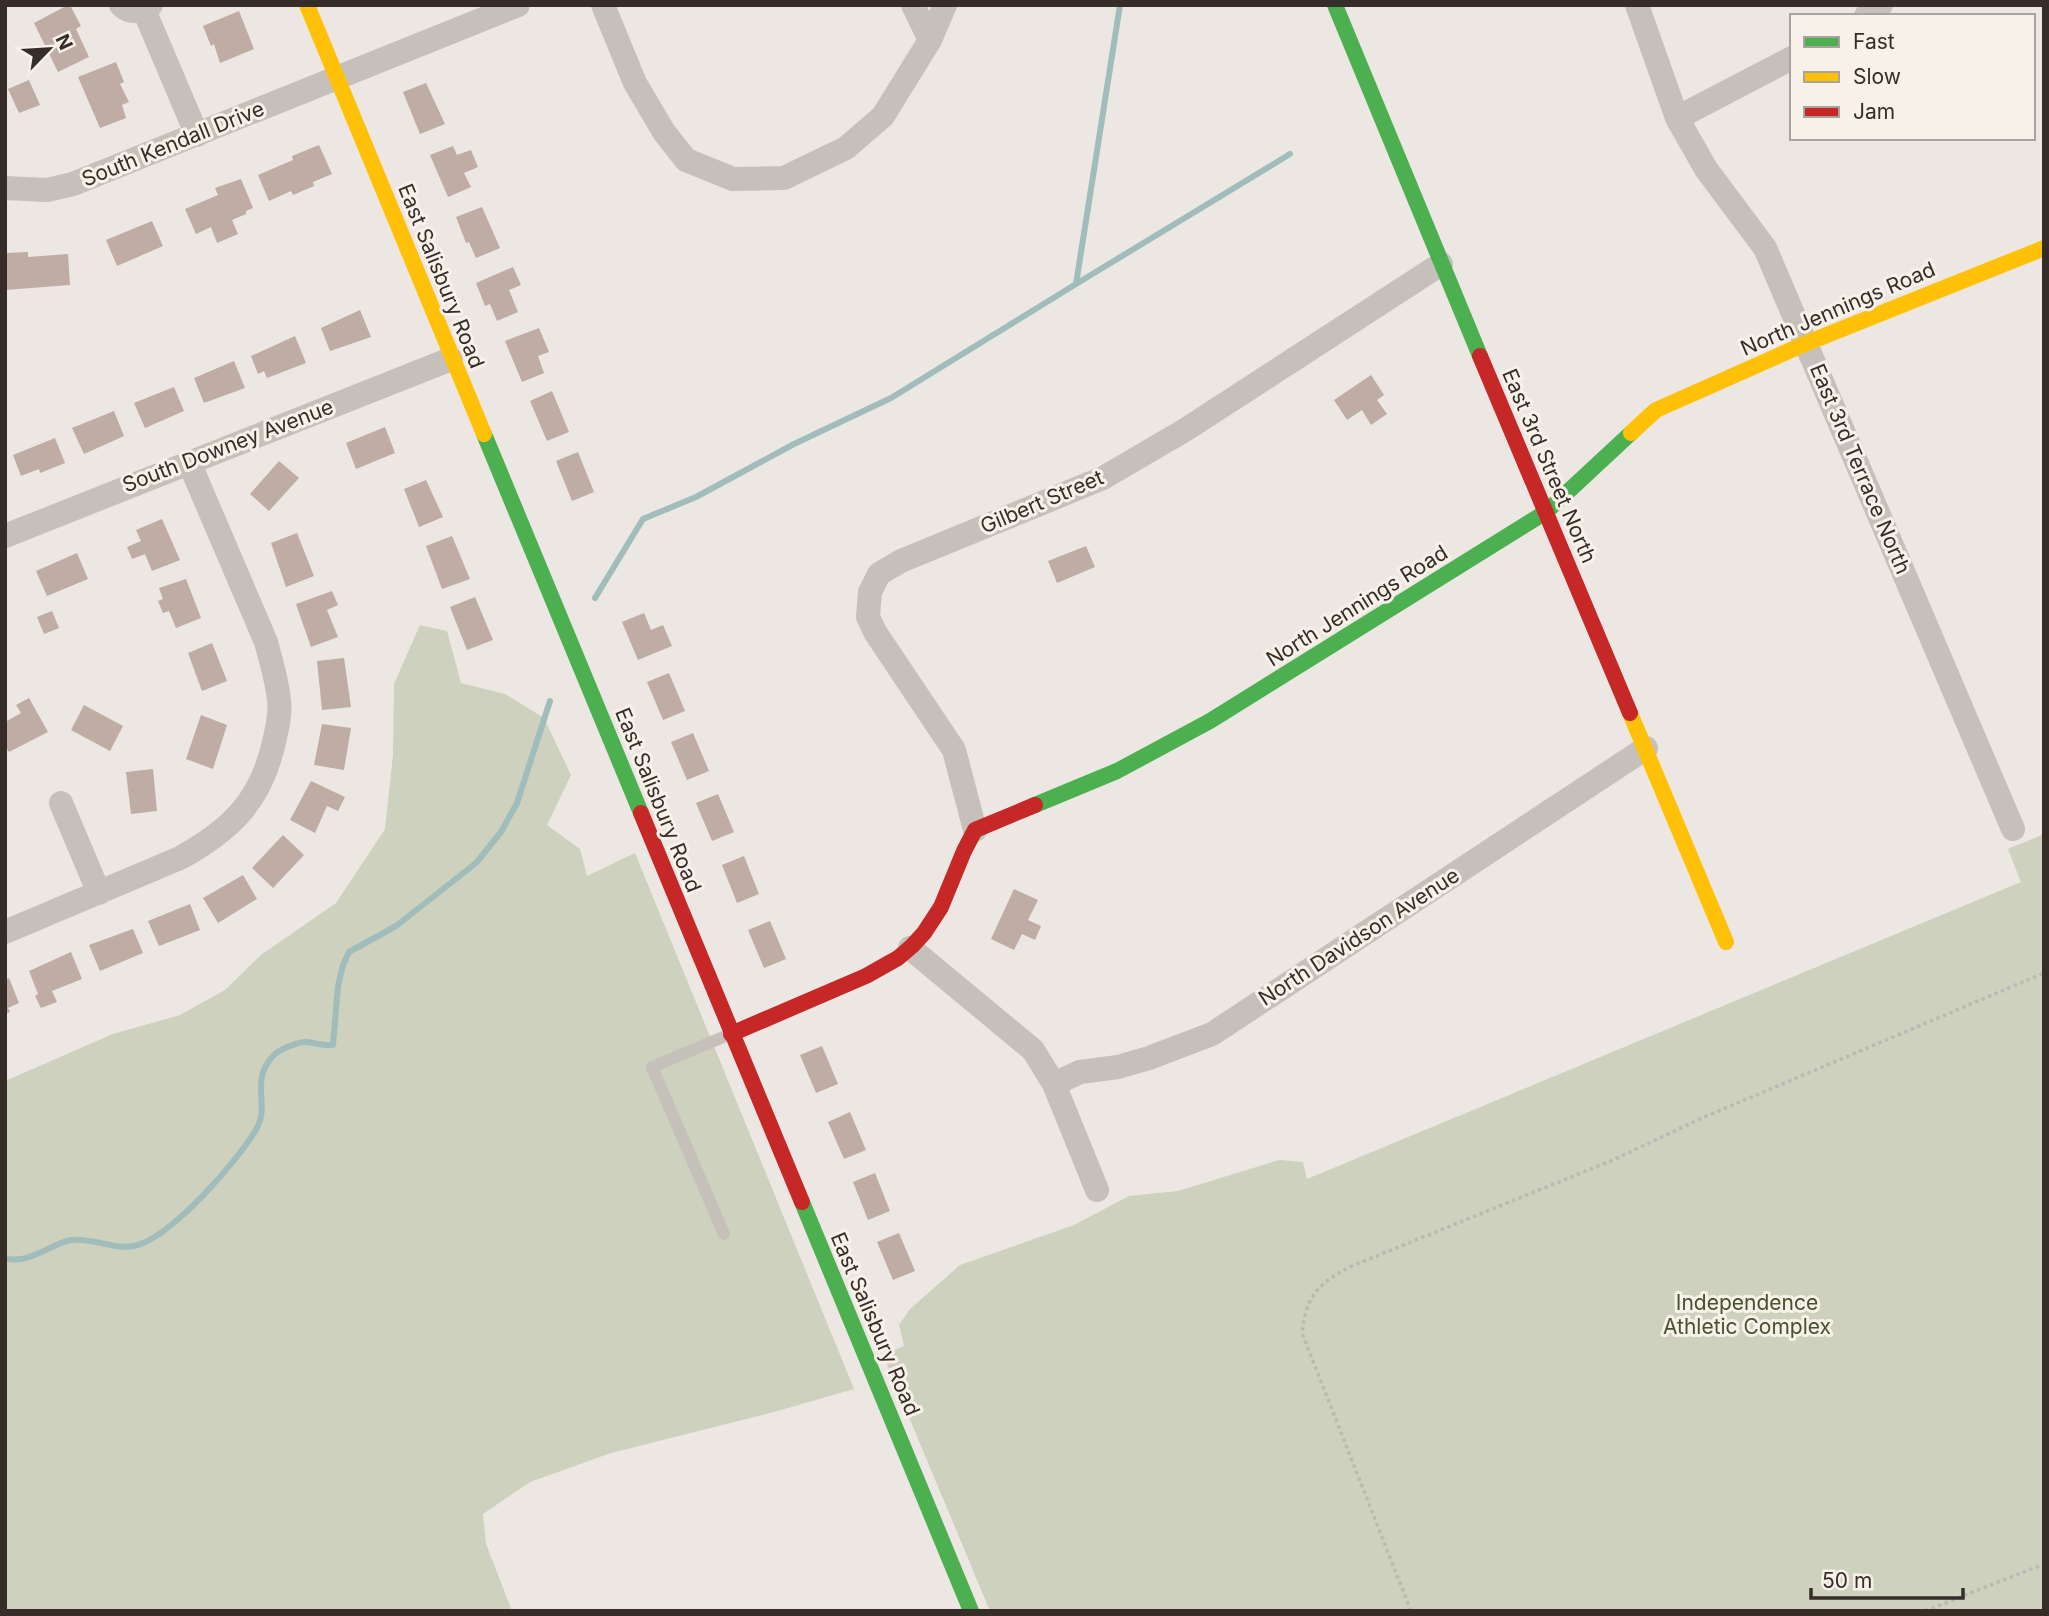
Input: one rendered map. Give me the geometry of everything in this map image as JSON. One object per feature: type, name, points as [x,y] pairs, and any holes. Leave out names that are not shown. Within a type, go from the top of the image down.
[{"type":"street","name":"East Salisbury Road","points":[[307,5],[971,1611]]},
{"type":"street","name":"South Kendall Drive","points":[[5,188],[47,190],[73,184],[518,5]]},
{"type":"street","points":[[603,5],[635,83],[664,132],[686,160],[733,179],[784,178],[846,148],[883,116],[930,40],[945,5]]},
{"type":"street","points":[[913,5],[930,40]]},
{"type":"street","name":"East 3rd Street North","points":[[1335,5],[1726,942]]},
{"type":"street","name":"East 3rd Terrace North","points":[[1637,5],[1677,118],[1706,169],[1765,248],[2012,829]]},
{"type":"street","points":[[139,7],[197,135]]},
{"type":"street","points":[[1677,118],[1790,59]]},
{"type":"street","name":"North Jennings Road","points":[[975,830],[1116,771],[1210,721],[1546,512],[1656,410],[1807,343],[2044,248]]},
{"type":"street","name":"Gilbert Street","points":[[975,830],[954,750],[875,632],[868,617],[870,592],[879,574],[901,561],[1103,478],[1185,430],[1441,264]]},
{"type":"street","name":"South Downey Avenue","points":[[5,536],[452,359]]},
{"type":"street","points":[[5,932],[180,858],[203,845],[239,815],[265,776],[278,728],[280,703],[275,673],[266,642],[189,461]]},
{"type":"street","name":"North Davidson Avenue","points":[[1054,1084],[1080,1072],[1118,1067],[1149,1058],[1212,1034],[1646,748]]},
{"type":"street","points":[[61,803],[99,893]]},
{"type":"street","points":[[732,1034],[878,972],[910,948],[934,920],[948,893],[964,846],[975,830]]},
{"type":"street","points":[[910,948],[1033,1050],[1054,1084],[1097,1190]]},
{"type":"lane","points":[[724,1234],[652,1067],[732,1034]]},
{"type":"path","points":[[1411,1611],[1302,1333],[1309,1300],[1318,1287],[1352,1266],[1578,1175],[1702,1118],[2044,974]]},
{"type":"path","points":[[1925,1611],[2044,1564]]},
{"type":"green space","points":[[420,625],[447,631],[461,683],[505,694],[544,718],[571,775],[547,825],[580,849],[587,876],[635,853],[854,1389],[611,1453],[530,1482],[483,1514],[486,1544],[512,1611],[5,1611],[5,1081],[113,1034],[180,1015],[225,990],[261,955],[336,903],[385,829],[393,755],[394,684]]},
{"type":"green space","name":"Independence Athletic Complex","points":[[2044,834],[2044,1611],[990,1611],[883,1355],[904,1346],[899,1325],[910,1309],[960,1265],[1074,1225],[1129,1196],[1178,1191],[1279,1160],[1303,1162],[1307,1179],[2021,882],[2008,849]]},
{"type":"building","points":[[68,5],[81,26],[76,29],[89,57],[58,72],[34,23]]},
{"type":"building","points":[[239,11],[254,49],[220,63],[214,44],[211,46],[203,26]]},
{"type":"building","points":[[116,62],[124,82],[120,84],[129,102],[122,105],[126,118],[100,128],[78,77]]},
{"type":"building","points":[[29,80],[40,105],[19,113],[8,89]]},
{"type":"building","points":[[426,83],[445,124],[420,134],[403,92]]},
{"type":"building","points":[[319,145],[332,174],[293,195],[291,191],[269,201],[258,175]]},
{"type":"building","points":[[453,146],[457,155],[471,150],[478,167],[464,173],[471,187],[448,197],[430,155]]},
{"type":"building","points":[[241,179],[253,208],[232,220],[238,234],[217,243],[211,227],[196,234],[185,209],[218,195],[215,188]]},
{"type":"building","points":[[482,207],[500,248],[476,258],[469,242],[466,243],[456,217]]},
{"type":"building","points":[[152,221],[163,246],[117,266],[106,240]]},
{"type":"building","points":[[28,252],[28,257],[68,254],[70,285],[5,290],[5,253]]},
{"type":"building","points":[[513,267],[521,285],[509,290],[518,312],[497,321],[490,304],[485,306],[476,283]]},
{"type":"building","points":[[360,310],[371,337],[330,351],[321,328]]},
{"type":"building","points":[[539,328],[549,352],[538,356],[544,373],[522,382],[505,341]]},
{"type":"building","points":[[295,336],[306,363],[267,378],[264,371],[258,374],[251,356]]},
{"type":"building","points":[[234,361],[245,388],[204,403],[194,378]]},
{"type":"building","points":[[1371,375],[1384,395],[1377,400],[1387,414],[1371,425],[1362,410],[1347,420],[1334,400]]},
{"type":"building","points":[[174,387],[184,411],[145,428],[134,403]]},
{"type":"building","points":[[552,391],[569,432],[547,441],[530,401]]},
{"type":"building","points":[[114,411],[124,436],[84,454],[72,428]]},
{"type":"building","points":[[385,427],[395,453],[356,469],[346,443]]},
{"type":"building","points":[[55,438],[65,463],[40,473],[39,469],[21,476],[13,455]]},
{"type":"building","points":[[578,452],[594,492],[572,501],[556,461]]},
{"type":"building","points":[[279,461],[299,478],[269,511],[250,494]]},
{"type":"building","points":[[426,480],[443,517],[419,527],[404,489]]},
{"type":"building","points":[[162,519],[180,560],[152,571],[145,554],[132,559],[127,547],[141,541],[136,530]]},
{"type":"building","points":[[297,533],[314,576],[286,587],[271,543]]},
{"type":"building","points":[[452,536],[470,579],[442,589],[426,546]]},
{"type":"building","points":[[1086,546],[1095,567],[1057,583],[1048,561]]},
{"type":"building","points":[[77,553],[88,579],[47,596],[36,571]]},
{"type":"building","points":[[186,579],[201,618],[176,628],[169,611],[163,613],[158,601],[163,599],[159,588]]},
{"type":"building","points":[[332,591],[338,605],[327,610],[338,637],[311,647],[296,604]]},
{"type":"building","points":[[475,597],[493,640],[467,650],[450,607]]},
{"type":"building","points":[[52,611],[59,628],[44,634],[37,617]]},
{"type":"building","points":[[644,613],[651,630],[663,625],[672,646],[638,660],[622,622]]},
{"type":"building","points":[[212,643],[227,681],[202,691],[188,653]]},
{"type":"building","points":[[344,658],[351,707],[322,710],[317,661]]},
{"type":"building","points":[[669,673],[685,711],[663,720],[647,682]]},
{"type":"building","points":[[29,698],[48,732],[9,752],[5,746],[5,722],[21,713],[16,705]]},
{"type":"building","points":[[84,705],[123,726],[110,751],[71,730]]},
{"type":"building","points":[[201,715],[227,725],[213,769],[186,759]]},
{"type":"building","points":[[322,724],[351,728],[344,770],[314,765]]},
{"type":"building","points":[[693,733],[709,771],[687,780],[671,742]]},
{"type":"building","points":[[153,769],[157,811],[131,814],[126,772]]},
{"type":"building","points":[[311,781],[345,797],[338,811],[327,806],[315,833],[290,820]]},
{"type":"building","points":[[718,794],[734,832],[712,841],[696,803]]},
{"type":"building","points":[[283,835],[304,855],[273,888],[252,868]]},
{"type":"building","points":[[744,856],[759,894],[737,903],[722,865]]},
{"type":"building","points":[[243,875],[257,899],[218,923],[203,898]]},
{"type":"building","points":[[1014,889],[1038,900],[1028,920],[1041,926],[1035,940],[1022,934],[1014,950],[991,939]]},
{"type":"building","points":[[190,904],[200,930],[159,946],[148,921]]},
{"type":"building","points":[[770,921],[786,959],[764,968],[748,930]]},
{"type":"building","points":[[133,929],[143,953],[100,971],[89,945]]},
{"type":"building","points":[[71,952],[82,979],[52,991],[57,1002],[41,1008],[29,971]]},
{"type":"building","points":[[9,978],[19,1003],[8,1008],[10,1012],[5,1014],[5,980]]},
{"type":"building","points":[[822,1046],[838,1084],[816,1093],[800,1055]]},
{"type":"building","points":[[850,1112],[866,1150],[844,1159],[828,1122]]},
{"type":"building","points":[[875,1173],[890,1211],[868,1220],[853,1182]]},
{"type":"building","points":[[899,1233],[915,1271],[893,1280],[877,1242]]},
{"type":"waterway","points":[[595,598],[643,519],[696,497],[794,444],[891,398],[1076,284],[1120,5]]},
{"type":"waterway","points":[[1076,284],[1290,154]]},
{"type":"waterway","points":[[5,1259],[27,1258],[71,1240],[134,1246],[166,1229],[203,1195],[237,1157],[258,1126],[262,1109],[262,1074],[273,1056],[303,1042],[333,1045],[338,986],[349,952],[396,926],[476,863],[501,832],[517,803],[550,701]]},
{"type":"traffic: fast","points":[[1335,5],[1480,356]]},
{"type":"traffic: fast","points":[[1035,805],[1117,771],[1210,721],[1546,512],[1631,433]]},
{"type":"traffic: fast","points":[[484,434],[641,813]]},
{"type":"traffic: fast","points":[[802,1202],[971,1611]]},
{"type":"traffic: slow","points":[[307,5],[484,434]]},
{"type":"traffic: slow","points":[[1631,433],[1656,410],[1807,343],[2044,248]]},
{"type":"traffic: slow","points":[[1630,713],[1726,942]]},
{"type":"traffic: jam","points":[[1480,356],[1630,713]]},
{"type":"traffic: jam","points":[[731,1034],[866,976],[898,958],[924,933],[941,907],[975,830],[1035,805]]},
{"type":"traffic: jam","points":[[641,813],[802,1202]]}]
